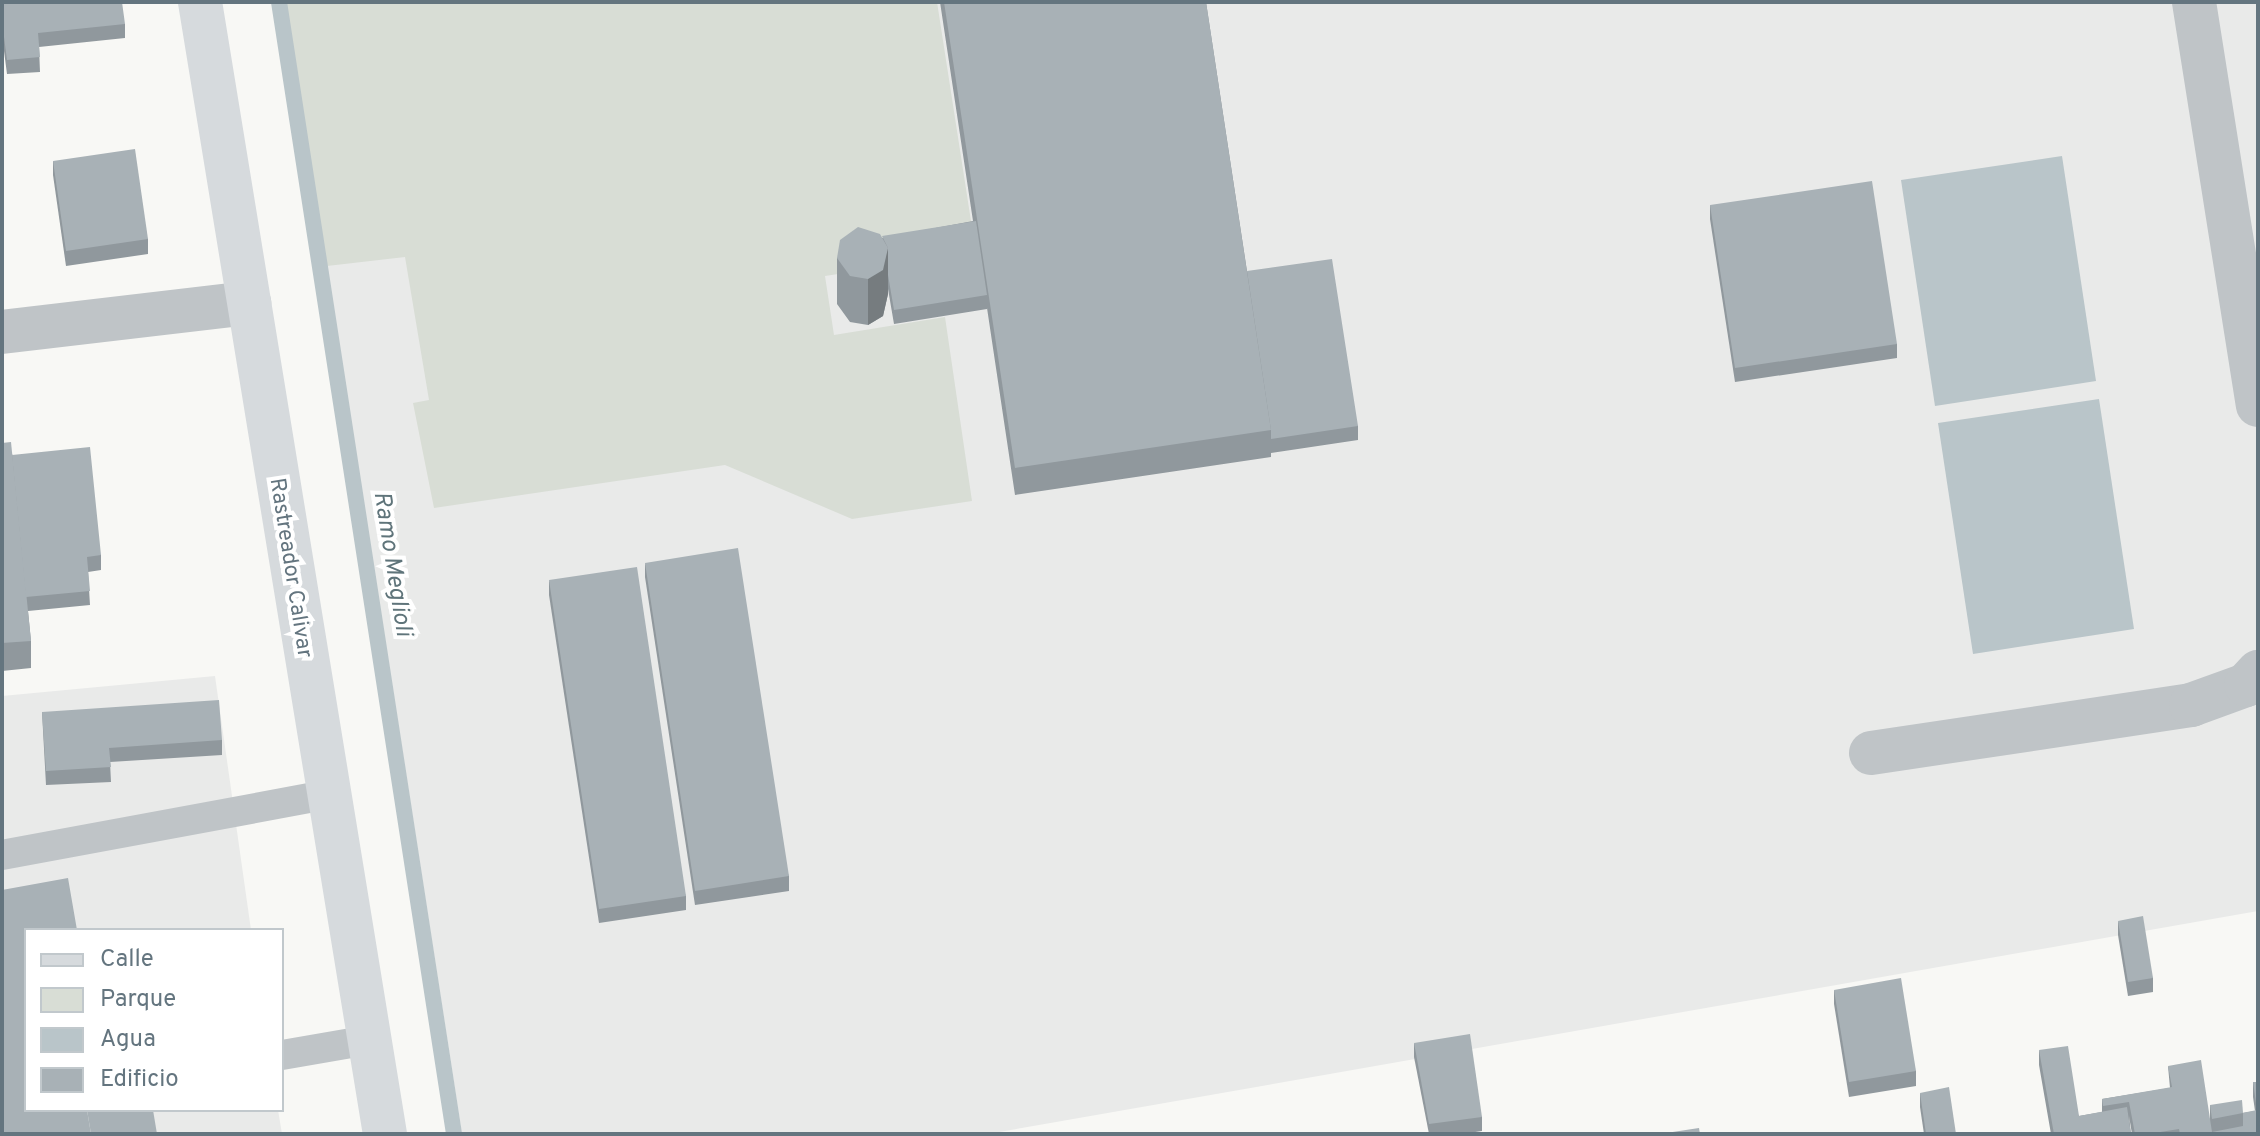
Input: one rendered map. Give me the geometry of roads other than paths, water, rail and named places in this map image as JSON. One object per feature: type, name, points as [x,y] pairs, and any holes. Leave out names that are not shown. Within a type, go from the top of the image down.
[{"type":"main road","name":"Rastreador Calivar","points":[[200,2],[327,795],[385,1134]]},
{"type":"street","points":[[2194,2],[2258,405]]},
{"type":"street","points":[[2,332],[249,303]]},
{"type":"street","points":[[1871,753],[2191,705],[2246,685],[2258,672]]},
{"type":"lane","points":[[2,855],[327,795]]},
{"type":"lane","points":[[284,1055],[369,1040]]},
{"type":"water","points":[[2062,156],[2096,381],[1935,406],[1901,180]]},
{"type":"water","points":[[2099,399],[2134,629],[1973,654],[1938,423]]},
{"type":"waterway","name":"Ramo Meglioli","points":[[279,2],[454,1134]]}]
